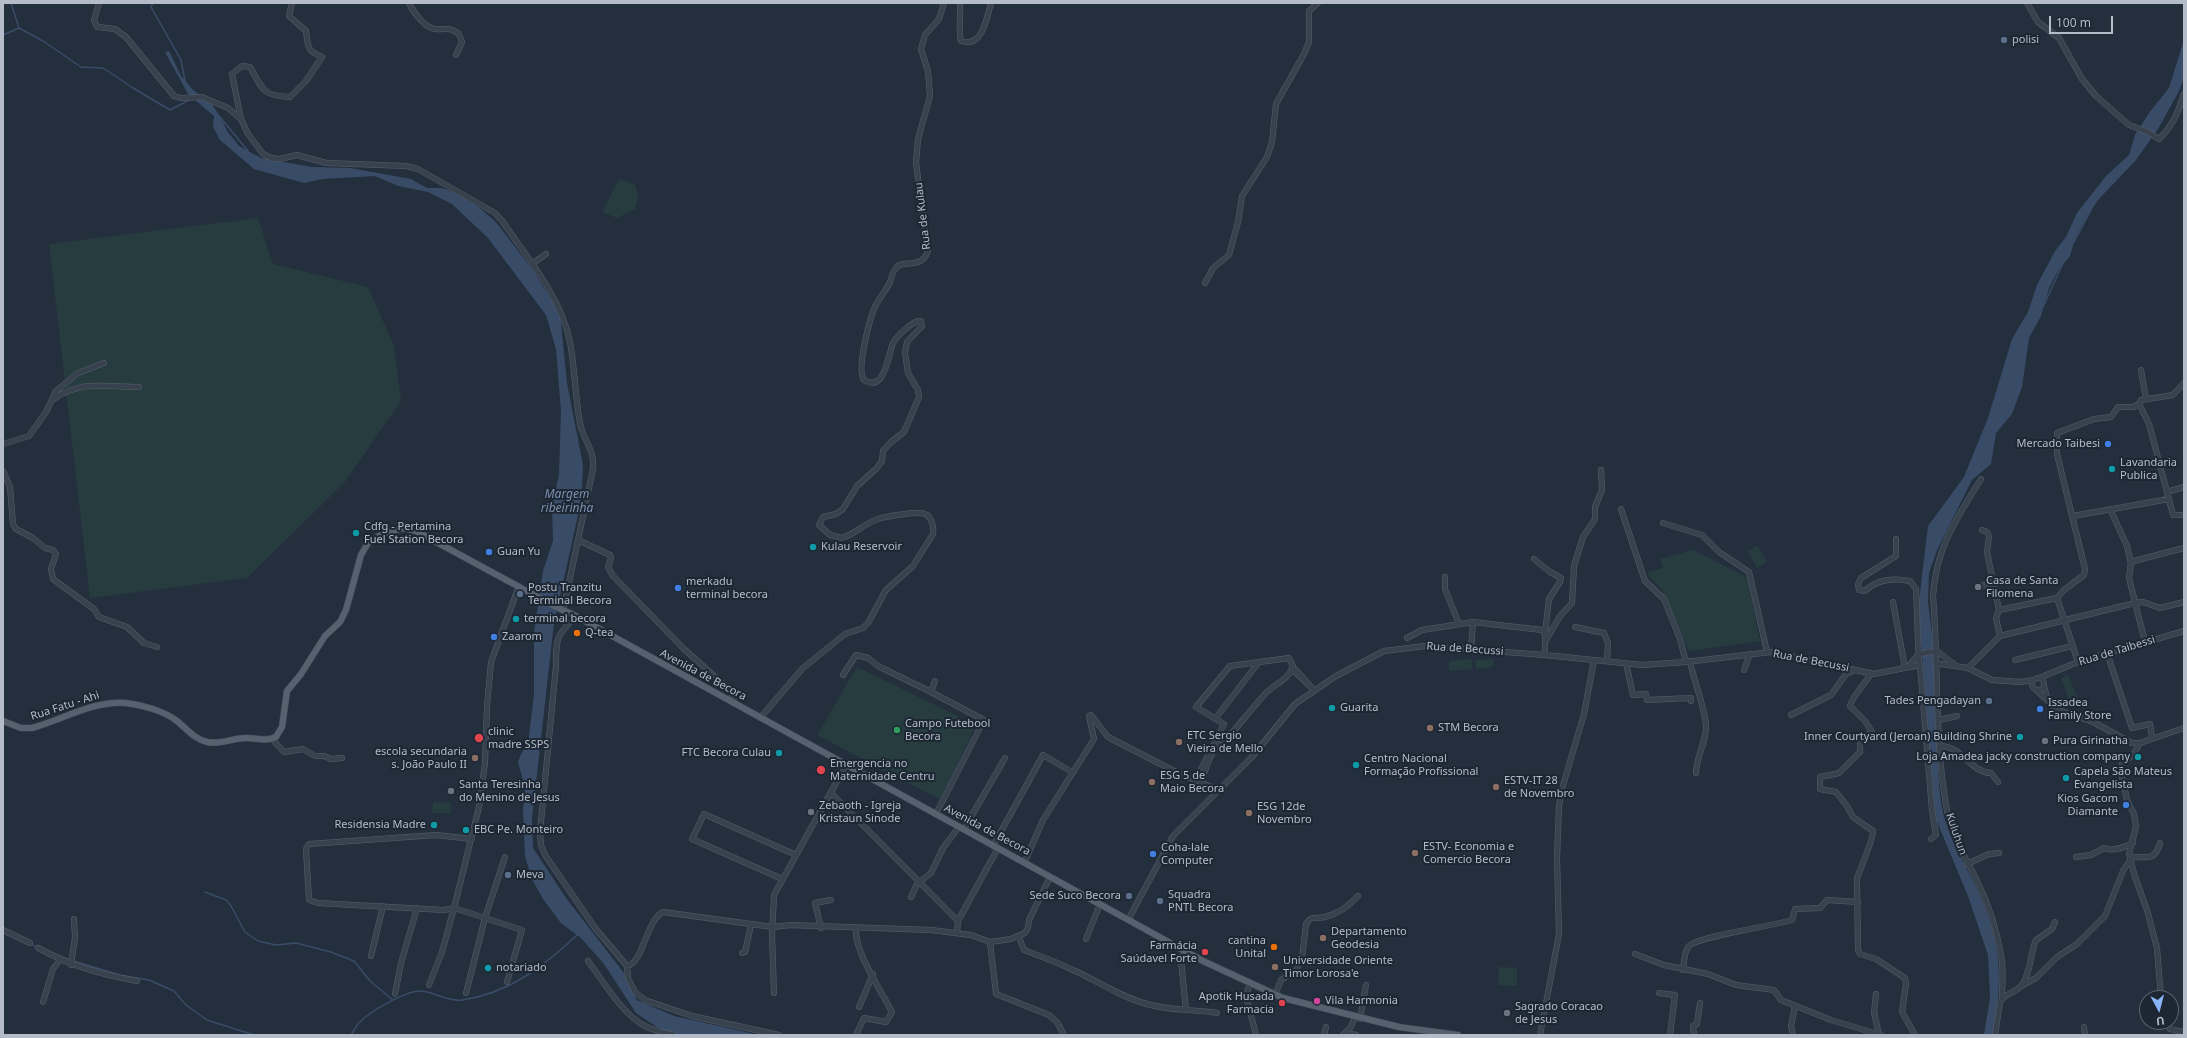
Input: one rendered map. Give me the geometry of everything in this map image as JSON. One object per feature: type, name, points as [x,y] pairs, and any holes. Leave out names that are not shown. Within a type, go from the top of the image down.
[{"type":"main road","points":[[272,739],[276,738],[282,727],[287,691],[301,674],[325,636],[340,622],[346,610],[360,555],[368,543],[378,536],[399,529],[416,531],[519,586]]},
{"type":"main road","name":"Avenida de Becora","points":[[519,586],[561,610],[576,616],[644,655],[734,702],[760,718],[996,847],[1025,861],[1050,877],[1184,951],[1275,995],[1357,1018],[1399,1027],[1458,1035]]},
{"type":"main road","name":"Rua Fatu - Ahi","points":[[3,722],[21,728],[32,728],[106,703],[127,703],[166,715],[177,721],[190,734],[206,742],[218,743],[247,738],[272,739]]},
{"type":"street","points":[[99,3],[94,20],[97,27],[115,29],[126,38],[174,96],[180,98],[202,97],[228,108],[242,121],[257,147],[263,154],[271,158],[279,159],[296,155],[326,163],[393,165],[418,169],[495,213],[532,264],[557,306],[570,340],[582,434],[593,456],[592,470],[578,540],[561,610]]},
{"type":"street","points":[[242,121],[232,74],[242,66],[250,67],[266,93],[276,97],[290,97],[306,81],[322,56],[312,53],[308,47],[306,31],[289,16],[292,3]]},
{"type":"street","points":[[409,3],[412,11],[429,27],[435,29],[448,28],[459,34],[462,42],[456,55]]},
{"type":"street","name":"Rua de Kulau","points":[[760,718],[803,668],[845,634],[863,628],[868,623],[886,590],[912,566],[933,534],[934,528],[930,518],[926,514],[878,519],[842,538],[830,535],[819,525],[823,517],[836,514],[843,509],[862,480],[876,469],[882,461],[884,451],[891,442],[904,432],[919,397],[918,390],[908,373],[905,354],[907,342],[922,326],[921,321],[917,320],[893,342],[885,371],[877,381],[871,383],[864,380],[860,369],[876,304],[890,282],[894,269],[901,264],[915,264],[927,256],[928,251],[916,163],[918,139],[930,96],[928,72],[921,49],[924,36],[939,19],[944,3]]},
{"type":"street","points":[[960,3],[961,20],[959,37],[961,41],[967,42],[976,39],[981,34],[991,3]]},
{"type":"street","points":[[1205,283],[1213,268],[1230,253],[1238,222],[1242,196],[1267,158],[1272,142],[1276,104],[1304,54],[1309,42],[1309,11],[1318,3]]},
{"type":"street","points":[[2027,3],[2038,22],[2059,38],[2069,58],[2088,87],[2129,125],[2148,132],[2159,139],[2172,125],[2184,94]]},
{"type":"street","points":[[532,264],[546,254]]},
{"type":"street","points":[[3,444],[29,436],[56,391],[78,373],[104,363]]},
{"type":"street","points":[[2141,370],[2146,399]]},
{"type":"street","points":[[1999,610],[2057,598],[2064,590],[2084,575],[2085,569],[2057,454],[2057,433],[2094,419],[2111,417],[2118,407],[2133,407],[2139,404],[2141,400],[2172,395],[2184,383]]},
{"type":"street","points":[[51,400],[65,391],[86,385],[139,387]]},
{"type":"street","points":[[2139,404],[2148,424],[2173,515],[2184,515]]},
{"type":"street","points":[[1545,642],[1560,616],[1572,603],[1574,566],[1583,537],[1595,519],[1595,507],[1602,490],[1601,470]]},
{"type":"street","points":[[3,471],[10,487],[13,524],[16,530],[33,538],[45,548],[53,550],[56,554],[51,569],[53,579],[94,610],[99,617],[127,627],[144,644],[157,647]]},
{"type":"street","name":"Kuluhun","points":[[1981,479],[1941,549],[1934,578],[1933,596],[1943,778],[1948,813],[1967,864],[1977,881],[1996,932],[2002,957],[2002,998],[1995,1035]]},
{"type":"street","points":[[2167,492],[2184,487]]},
{"type":"street","points":[[2073,516],[2169,499]]},
{"type":"street","points":[[1621,509],[1646,581],[1664,599],[1688,662],[1706,726],[1702,754],[1696,762],[1696,773]]},
{"type":"street","points":[[2110,509],[2127,546],[2130,562],[2128,578],[2145,642]]},
{"type":"street","points":[[1663,523],[1702,535],[1719,552],[1749,572],[1767,652]]},
{"type":"street","points":[[1982,530],[1987,532],[1989,536],[1987,546],[1999,610],[1996,618],[2000,636]]},
{"type":"street","points":[[1896,539],[1896,556],[1861,578],[1858,584],[1861,591],[1865,591],[1876,581],[1910,581],[1916,589],[1920,665],[1932,810],[1937,831],[1936,835],[1931,839]]},
{"type":"street","points":[[578,540],[610,555],[611,558],[608,567],[613,576],[684,649],[730,691],[734,702]]},
{"type":"street","points":[[2130,562],[2184,548]]},
{"type":"street","points":[[1534,559],[1550,572],[1561,578],[1549,600],[1545,634],[1545,655]]},
{"type":"street","points":[[1445,577],[1445,589],[1459,624]]},
{"type":"street","points":[[1978,586],[1994,584]]},
{"type":"street","points":[[429,985],[442,952],[472,839],[485,763],[488,687],[491,662],[519,586]]},
{"type":"street","points":[[2057,598],[2078,662]]},
{"type":"street","points":[[1893,602],[1906,668]]},
{"type":"street","points":[[1968,668],[2000,636],[2135,603],[2143,602],[2160,608],[2184,602]]},
{"type":"street","points":[[576,616],[558,634],[556,645],[556,666],[542,808],[541,845],[545,855],[595,928],[627,966],[628,978],[635,992],[645,1000],[692,1016],[779,1035]]},
{"type":"street","points":[[1407,638],[1418,631],[1473,622],[1540,629],[1544,630],[1545,634]]},
{"type":"street","points":[[1471,650],[1473,622]]},
{"type":"street","points":[[1575,627],[1604,633],[1608,643],[1607,661]]},
{"type":"street","name":"Rua de Taibessi","points":[[1936,663],[1968,668],[1992,680],[2020,682],[2036,679],[2078,662],[2184,631]]},
{"type":"street","name":"Rua de Becussi","points":[[1128,920],[1173,836],[1250,758],[1295,704],[1362,662],[1384,651],[1414,646],[1545,655],[1642,665],[1688,662],[1767,652],[1871,673],[1920,665]]},
{"type":"street","points":[[2016,660],[2072,646]]},
{"type":"street","points":[[1906,668],[1920,653],[1936,651],[1956,665]]},
{"type":"street","points":[[2107,653],[2132,728],[2150,724],[2152,737]]},
{"type":"street","points":[[1744,670],[1750,654]]},
{"type":"street","points":[[843,675],[856,655],[859,655],[868,658],[878,666],[984,720],[936,814]]},
{"type":"street","points":[[1289,658],[1293,669],[1285,679],[1276,684],[1265,694],[1230,735],[1218,745],[1208,762],[1201,784],[1200,771],[1224,724],[1196,707],[1230,666],[1289,658]]},
{"type":"street","points":[[1540,1035],[1559,934],[1557,858],[1559,806],[1562,789],[1584,714],[1594,660]]},
{"type":"street","points":[[1215,719],[1259,662]]},
{"type":"street","points":[[1626,664],[1633,695],[1646,694],[1647,700],[1691,698],[1692,701]]},
{"type":"street","points":[[1791,715],[1830,695],[1846,674],[1855,670]]},
{"type":"street","points":[[1871,673],[1866,684],[1852,699],[1850,706],[1865,721],[1872,732],[1860,740],[1860,752],[1839,772],[1820,777],[1820,789],[1835,791],[1847,806],[1853,817],[1873,831],[1861,864],[1861,872],[1857,878],[1859,953],[1876,959],[1905,978],[1906,984],[1902,1012],[1915,1035]]},
{"type":"street","points":[[2034,688],[2040,690],[2050,674]]},
{"type":"street","points":[[2034,688],[2036,679],[2044,685],[2048,701]]},
{"type":"street","points":[[931,692],[935,681]]},
{"type":"street","name":"Rua de Taibessi","points":[[2020,682],[2034,688]]},
{"type":"street","points":[[2034,688],[2058,710],[2093,722],[2129,742],[2140,743],[2152,737],[2184,728]]},
{"type":"street","points":[[1025,861],[1043,820],[1094,739],[1089,716],[1092,716],[1108,737],[1201,784],[1219,790]]},
{"type":"street","points":[[1939,720],[1957,716]]},
{"type":"street","points":[[272,739],[284,752],[303,749],[315,756],[324,756],[331,759],[342,758]]},
{"type":"street","points":[[2002,998],[2036,978],[2057,957],[2077,944],[2105,916],[2123,871],[2130,858],[2136,827],[2134,814],[2127,800],[2121,772],[2122,764],[2133,755],[2140,743]]},
{"type":"street","points":[[1941,746],[1947,746],[1958,752],[1974,768],[1983,772],[1991,773],[1998,782]]},
{"type":"street","points":[[957,933],[958,921],[1043,755],[1072,772]]},
{"type":"street","points":[[911,897],[920,881],[931,873],[943,848],[962,828],[1005,758]]},
{"type":"street","points":[[774,993],[774,895],[846,765]]},
{"type":"street","points":[[831,793],[958,921]]},
{"type":"street","points":[[782,879],[692,839],[704,814],[796,855]]},
{"type":"street","points":[[472,839],[436,835],[308,845],[306,853],[308,900],[318,903],[444,910],[454,908],[522,930],[506,982]]},
{"type":"street","points":[[2076,857],[2091,855],[2104,848],[2109,850],[2126,847],[2133,843]]},
{"type":"street","points":[[2130,858],[2154,855],[2158,852],[2160,843]]},
{"type":"street","points":[[1967,864],[1989,854],[1999,853]]},
{"type":"street","points":[[466,993],[485,918],[506,857]]},
{"type":"street","points":[[2130,858],[2147,910],[2157,948],[2160,990]]},
{"type":"street","points":[[627,966],[630,966],[636,960],[648,933],[658,916],[663,912],[773,927],[790,925],[821,928],[925,930],[971,935],[990,942],[1019,937],[1028,928],[1029,920],[1050,877]]},
{"type":"street","points":[[1275,995],[1281,980],[1296,970],[1302,958],[1306,924],[1308,920],[1336,913],[1351,904],[1358,896]]},
{"type":"street","points":[[821,928],[815,903],[831,900]]},
{"type":"street","points":[[1683,970],[1687,949],[1694,943],[1717,936],[1792,920],[1795,909],[1820,908],[1827,900],[1858,902]]},
{"type":"street","points":[[1086,939],[1100,904]]},
{"type":"street","points":[[371,956],[383,906]]},
{"type":"street","points":[[395,994],[401,963],[417,908]]},
{"type":"street","points":[[72,965],[75,937],[74,919]]},
{"type":"street","points":[[2022,986],[2036,940],[2052,929],[2055,922]]},
{"type":"street","points":[[742,953],[745,952],[751,924]]},
{"type":"street","points":[[856,928],[855,935],[861,956],[873,974],[892,1012],[886,1022],[864,1018],[856,1035]]},
{"type":"street","points":[[3,930],[30,943]]},
{"type":"street","points":[[1019,937],[1024,950],[1073,970],[1123,997],[1168,1009],[1193,1009],[1217,1013]]},
{"type":"street","points":[[990,942],[996,994],[1049,1015],[1057,1022],[1063,1033]]},
{"type":"street","points":[[38,948],[72,965],[137,981]]},
{"type":"street","points":[[1184,951],[1180,960],[1186,1010]]},
{"type":"street","points":[[1635,954],[1683,970],[1708,974],[1736,985],[1774,990],[1781,1000],[1795,1006],[1830,1020],[1880,1035]]},
{"type":"street","points":[[43,1002],[53,969],[60,960]]},
{"type":"street","points":[[588,961],[613,996],[636,1021],[646,1027],[674,1035]]},
{"type":"street","points":[[859,1007],[873,974]]},
{"type":"street","points":[[1250,983],[1246,996],[1256,1035]]},
{"type":"street","points":[[1344,1034],[1357,1018],[1366,985]]},
{"type":"street","points":[[1659,993],[1675,995],[1670,1035]]},
{"type":"street","points":[[1876,994],[1874,1012],[1880,1035]]},
{"type":"street","points":[[1694,1035],[1693,1026],[1697,1024],[1700,1003]]},
{"type":"street","points":[[1793,1035],[1791,1026],[1795,1006]]},
{"type":"street","points":[[1324,1035],[1326,1028]]},
{"type":"street","points":[[2084,1028],[2085,1035]]},
{"type":"street","points":[[1344,1034],[1356,1035]]},
{"type":"green space","points":[[619,179],[635,185],[638,197],[635,209],[617,218],[602,212]]},
{"type":"green space","points":[[258,218],[273,264],[368,287],[394,346],[401,401],[344,483],[247,578],[90,598],[49,244]]},
{"type":"green space","points":[[1757,545],[1767,562],[1757,568],[1748,551]]},
{"type":"green space","points":[[1693,550],[1747,577],[1760,641],[1689,651],[1662,589],[1650,578],[1648,572],[1663,568],[1660,559]]},
{"type":"green space","points":[[1472,659],[1472,669],[1449,671],[1449,661]]},
{"type":"green space","points":[[1493,659],[1493,667],[1476,669],[1475,660]]},
{"type":"green space","name":"Campo Futebool Becora","points":[[857,667],[976,725],[941,800],[817,735]]},
{"type":"green space","points":[[2068,675],[2079,701],[2070,703],[2061,678]]},
{"type":"green space","points":[[433,802],[451,803],[451,813],[432,813]]},
{"type":"green space","points":[[1499,967],[1517,968],[1517,986],[1498,985]]},
{"type":"water","points":[[2184,40],[2184,77],[2179,91],[2158,129],[2136,160],[2098,200],[2086,218],[2075,238],[2070,256],[2059,269],[2049,288],[2041,316],[2029,338],[2022,387],[2012,414],[1996,433],[1991,464],[1972,480],[1937,550],[1929,573],[1928,602],[1936,668],[1934,684],[1937,725],[1934,732],[1937,740],[1938,776],[1941,804],[1953,840],[1975,885],[1990,922],[1998,958],[1999,976],[1996,1014],[1992,1035],[1984,1035],[1990,998],[1988,955],[1968,896],[1935,817],[1919,601],[1928,526],[1964,477],[1988,418],[2012,339],[2028,312],[2037,285],[2055,251],[2066,237],[2077,213],[2106,176],[2129,155],[2135,135],[2149,113],[2169,88]]},
{"type":"water","name":"Margem ribeirinha","points":[[169,51],[181,76],[194,91],[210,102],[220,116],[227,131],[239,146],[261,158],[312,167],[350,168],[411,179],[427,188],[442,188],[456,193],[476,205],[496,222],[532,269],[560,314],[567,383],[583,465],[581,502],[554,623],[532,818],[533,848],[566,898],[624,973],[637,1000],[674,1016],[759,1035],[681,1035],[660,1029],[636,1013],[604,964],[581,938],[561,923],[543,899],[532,879],[525,856],[523,810],[525,787],[518,762],[521,754],[528,744],[534,695],[534,633],[543,571],[553,541],[552,505],[559,475],[561,411],[556,349],[546,315],[488,238],[452,204],[428,192],[398,186],[375,176],[323,179],[304,183],[254,169],[220,140],[213,127],[214,116],[188,94],[165,52]]},
{"type":"waterway","points":[[11,3],[19,28],[43,41],[81,67],[103,68],[170,110],[189,100]]},
{"type":"waterway","points":[[153,3],[151,7],[181,60],[185,81]]},
{"type":"waterway","points":[[3,35],[19,28]]},
{"type":"waterway","points":[[220,117],[248,151]]},
{"type":"waterway","points":[[2074,242],[2091,210]]},
{"type":"waterway","points":[[2044,305],[2064,261]]},
{"type":"waterway","points":[[205,892],[226,900],[231,906],[245,932],[258,941],[276,945],[296,943],[331,952],[354,961],[370,981],[393,1000]]},
{"type":"waterway","points":[[6,934],[27,944]]},
{"type":"waterway","points":[[351,1035],[356,1026],[371,1013],[389,1002],[407,994],[421,991],[451,1000],[462,1000],[496,991],[511,985],[539,967],[577,935]]},
{"type":"waterway","points":[[30,943],[37,948]]},
{"type":"waterway","points":[[62,957],[70,960]]},
{"type":"waterway","points":[[73,961],[120,975],[149,980],[174,991],[186,1005],[207,1020],[254,1035]]},
{"type":"place","name":"polisi","points":[[2004,40]]},
{"type":"place","name":"Mercado Taibesi","points":[[2108,444]]},
{"type":"place","name":"Lavandaria Publica","points":[[2112,469]]},
{"type":"place","name":"Cdfg - Pertamina Fuel Station Becora","points":[[356,533]]},
{"type":"place","name":"Kulau Reservoir","points":[[813,547]]},
{"type":"place","name":"Guan Yu","points":[[489,552]]},
{"type":"place","name":"Casa de Santa Filomena","points":[[1978,587]]},
{"type":"place","name":"merkadu terminal becora","points":[[678,588]]},
{"type":"place","name":"Postu Tranzitu Terminal Becora","points":[[520,594]]},
{"type":"place","name":"terminal becora","points":[[516,619]]},
{"type":"place","name":"Q-tea","points":[[577,633]]},
{"type":"place","name":"Zaarom","points":[[494,637]]},
{"type":"place","name":"Tades Pengadayan","points":[[1989,701]]},
{"type":"place","name":"Guarita","points":[[1332,708]]},
{"type":"place","name":"Issadea Family Store","points":[[2040,709]]},
{"type":"place","name":"STM Becora","points":[[1430,728]]},
{"type":"place","name":"Campo Futebool Becora","points":[[897,730]]},
{"type":"place","name":"Inner Courtyard (Jeroan) Building Shrine","points":[[2020,737]]},
{"type":"place","name":"clinic madre SSPS","points":[[479,738]]},
{"type":"place","name":"Pura Girinatha","points":[[2045,741]]},
{"type":"place","name":"ETC Sergio Vieira de Mello","points":[[1179,742]]},
{"type":"place","name":"FTC Becora Culau","points":[[779,753]]},
{"type":"place","name":"Loja Amadea jacky construction company","points":[[2138,757]]},
{"type":"place","name":"escola secundaria s. João Paulo II","points":[[475,758]]},
{"type":"place","name":"Centro Nacional Formação Profissional","points":[[1356,765]]},
{"type":"place","name":"Emergencia no Maternidade Centru","points":[[821,770]]},
{"type":"place","name":"Capela São Mateus Evangelista","points":[[2066,778]]},
{"type":"place","name":"ESG 5 de Maio Becora","points":[[1152,782]]},
{"type":"place","name":"ESTV-IT 28 de Novembro","points":[[1496,787]]},
{"type":"place","name":"Santa Teresinha do Menino de Jesus","points":[[451,791]]},
{"type":"place","name":"Kios Gacom Diamante","points":[[2126,805]]},
{"type":"place","name":"Zebaoth - Igreja Kristaun Sinode","points":[[811,812]]},
{"type":"place","name":"ESG 12de Novembro","points":[[1249,813]]},
{"type":"place","name":"Residensia Madre","points":[[434,825]]},
{"type":"place","name":"EBC Pe. Monteiro","points":[[466,830]]},
{"type":"place","name":"ESTV- Economia e Comercio Becora","points":[[1415,853]]},
{"type":"place","name":"Coha-lale Computer","points":[[1153,854]]},
{"type":"place","name":"Meva","points":[[508,875]]},
{"type":"place","name":"Sede Suco Becora","points":[[1129,896]]},
{"type":"place","name":"Squadra PNTL Becora","points":[[1160,901]]},
{"type":"place","name":"Departamento Geodesia","points":[[1323,938]]},
{"type":"place","name":"cantina Unital","points":[[1274,947]]},
{"type":"place","name":"Farmácia Saúdavel Forte","points":[[1205,952]]},
{"type":"place","name":"Universidade Oriente Timor Lorosa'e","points":[[1275,967]]},
{"type":"place","name":"notariado","points":[[488,968]]},
{"type":"place","name":"Vila Harmonia","points":[[1317,1001]]},
{"type":"place","name":"Apotik Husada Farmacia","points":[[1282,1003]]},
{"type":"place","name":"Sagrado Coracao de Jesus","points":[[1507,1013]]}]
